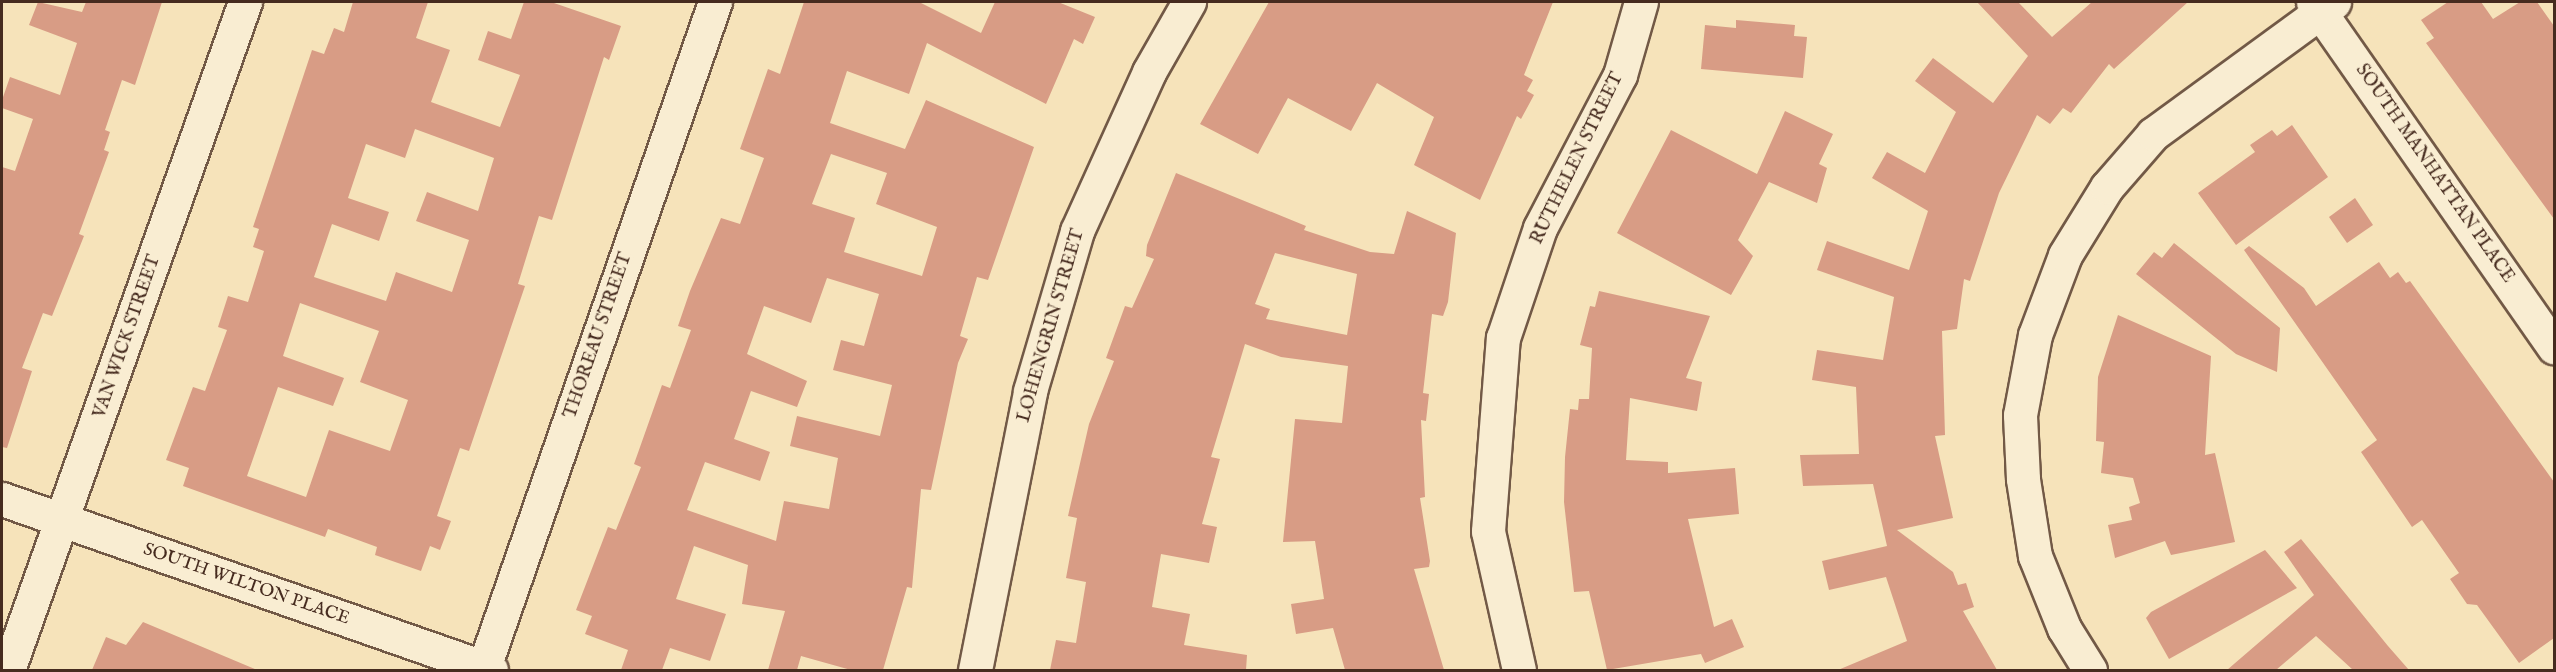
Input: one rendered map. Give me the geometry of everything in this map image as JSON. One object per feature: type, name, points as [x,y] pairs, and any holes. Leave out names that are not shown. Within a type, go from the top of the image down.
[{"type":"street","name":"VAN WICK STREET","points":[[8,670],[64,522],[245,2]]},
{"type":"street","name":"THOREAU STREET","points":[[486,670],[715,2]]},
{"type":"street","name":"LOHENGRIN STREET","points":[[975,670],[1030,391],[1077,231],[1149,72],[1189,2]]},
{"type":"street","name":"RUTHELEN STREET","points":[[1519,670],[1488,531],[1503,338],[1540,228],[1620,75],[1641,2]]},
{"type":"street","name":"SOUTH MANHATTAN PLACE","points":[[2323,5],[2554,347]]},
{"type":"street","points":[[2090,670],[2064,628],[2036,556],[2023,479],[2020,415],[2036,334],[2065,255],[2107,187],[2152,134],[2323,5]]},
{"type":"street","name":"SOUTH WILTON PLACE","points":[[2,499],[486,670]]},
{"type":"building","points":[[38,2],[82,12],[86,2],[162,2],[135,85],[122,80],[105,130],[110,132],[104,150],[109,152],[79,234],[84,236],[52,316],[43,313],[22,368],[32,371],[7,448],[2,447],[2,167],[15,171],[33,119],[2,108],[2,100],[10,77],[60,95],[77,43],[29,25]]},
{"type":"building","points":[[353,2],[428,2],[416,38],[450,50],[431,102],[500,127],[520,75],[478,60],[488,31],[511,39],[524,2],[551,2],[621,26],[609,60],[604,57],[552,220],[539,216],[518,284],[525,286],[469,451],[460,448],[437,516],[451,521],[440,550],[430,546],[421,571],[375,555],[377,547],[328,529],[325,537],[183,486],[189,468],[166,460],[193,387],[205,391],[227,330],[218,327],[228,296],[248,302],[264,251],[253,247],[259,229],[253,227],[312,50],[324,54],[334,28],[344,32]],"holes":[[[415,129],[494,158],[478,211],[427,192],[416,221],[469,240],[452,292],[396,272],[386,301],[314,277],[332,224],[379,241],[389,212],[348,198],[366,144],[405,158]],[[300,303],[379,331],[360,382],[408,400],[390,451],[329,430],[306,497],[247,476],[278,387],[333,406],[344,378],[283,356]]]},
{"type":"building","points":[[804,2],[919,2],[981,33],[995,2],[1058,2],[1095,17],[1083,44],[1074,39],[1046,104],[927,43],[909,94],[847,71],[830,123],[905,149],[926,100],[1034,147],[988,280],[977,277],[960,336],[968,339],[958,363],[931,490],[921,489],[912,588],[907,587],[883,670],[851,670],[801,656],[797,670],[768,670],[785,611],[742,604],[748,565],[694,546],[676,599],[726,614],[710,661],[670,648],[662,670],[621,670],[628,650],[585,634],[592,616],[576,610],[608,527],[616,530],[641,467],[634,464],[662,385],[670,388],[691,330],[678,326],[721,218],[740,224],[764,158],[740,149],[768,69],[780,74]],"holes":[[[831,154],[887,173],[876,204],[937,227],[922,276],[844,252],[855,218],[812,204]],[[827,278],[879,294],[864,346],[841,340],[833,370],[892,385],[880,436],[797,416],[790,446],[838,458],[829,509],[784,501],[776,541],[687,510],[705,462],[760,481],[770,452],[734,439],[751,391],[797,407],[807,381],[747,354],[764,306],[811,323]]]},
{"type":"building","points":[[1269,2],[1553,2],[1524,75],[1533,80],[1527,91],[1534,95],[1521,119],[1517,116],[1480,200],[1414,165],[1434,117],[1377,83],[1351,131],[1288,98],[1258,154],[1200,124]]},
{"type":"building","points":[[1977,2],[2018,2],[2052,37],[2092,2],[2188,2],[2114,69],[2109,64],[2071,113],[2063,108],[2050,124],[2037,115],[1999,193],[1970,281],[1964,279],[1957,329],[1942,331],[1945,435],[1935,436],[1953,518],[1897,530],[1953,572],[1958,585],[1966,583],[1974,607],[1963,611],[1997,670],[1838,670],[1907,641],[1886,577],[1829,590],[1822,561],[1887,546],[1873,484],[1803,486],[1800,455],[1859,454],[1856,387],[1812,380],[1817,350],[1883,360],[1894,297],[1817,270],[1827,241],[1909,270],[1928,211],[1872,178],[1887,152],[1925,173],[1956,112],[1915,81],[1933,58],[1993,103],[2028,56]]},
{"type":"building","points":[[2448,2],[2481,2],[2493,19],[2520,2],[2537,2],[2554,26],[2554,219],[2426,43],[2434,38],[2421,20]]},
{"type":"building","points":[[1736,20],[1795,25],[1794,36],[1807,37],[1803,78],[1701,69],[1705,25],[1736,28]]},
{"type":"building","points":[[1785,111],[1833,134],[1819,164],[1827,168],[1817,203],[1769,182],[1738,240],[1753,256],[1731,295],[1617,233],[1671,130],[1757,174]]},
{"type":"building","points":[[2292,125],[2328,177],[2236,245],[2198,193],[2255,152],[2250,145],[2272,130],[2277,136]]},
{"type":"building","points":[[1176,173],[1306,226],[1304,230],[1370,252],[1394,254],[1407,211],[1456,233],[1448,302],[1443,316],[1432,314],[1423,393],[1429,394],[1426,421],[1421,420],[1425,497],[1420,498],[1430,561],[1429,567],[1414,569],[1444,670],[1345,670],[1333,628],[1296,634],[1291,604],[1324,599],[1315,541],[1283,542],[1295,419],[1342,423],[1348,366],[1281,357],[1245,344],[1211,457],[1220,459],[1202,524],[1217,527],[1209,563],[1161,554],[1152,607],[1190,614],[1184,645],[1247,655],[1246,670],[1050,670],[1056,640],[1076,643],[1086,582],[1066,578],[1077,518],[1068,516],[1089,424],[1114,361],[1106,358],[1125,306],[1132,308],[1154,259],[1146,256],[1147,245]],"holes":[[[1275,253],[1357,274],[1347,335],[1266,319],[1270,309],[1255,304]]]},
{"type":"building","points":[[2355,198],[2373,225],[2347,243],[2329,217]]},
{"type":"building","points":[[2174,243],[2280,328],[2277,372],[2236,354],[2136,274],[2154,252],[2162,258]]},
{"type":"building","points":[[2249,246],[2304,288],[2316,306],[2379,262],[2390,278],[2398,272],[2406,283],[2410,281],[2554,482],[2554,638],[2519,663],[2477,605],[2467,604],[2450,579],[2459,573],[2422,520],[2412,527],[2361,452],[2377,440],[2244,250]]},
{"type":"building","points":[[1599,291],[1710,316],[1686,378],[1702,382],[1697,411],[1630,398],[1626,460],[1668,462],[1668,473],[1735,468],[1739,514],[1688,519],[1714,627],[1732,619],[1744,647],[1705,663],[1701,654],[1607,670],[1589,591],[1574,592],[1564,502],[1565,457],[1570,409],[1578,410],[1579,399],[1589,399],[1592,348],[1580,345],[1590,306],[1595,307]]},
{"type":"building","points":[[2118,315],[2211,356],[2205,455],[2215,453],[2235,542],[2171,555],[2165,541],[2115,558],[2108,525],[2132,520],[2129,507],[2140,503],[2133,478],[2101,473],[2104,442],[2096,441],[2098,377]]},
{"type":"building","points":[[2301,539],[2409,670],[2353,670],[2316,636],[2276,670],[2227,670],[2314,595],[2284,552]]},
{"type":"building","points":[[2265,550],[2297,588],[2169,659],[2146,618],[2151,612]]},
{"type":"building","points":[[143,622],[257,670],[92,670],[106,637],[126,645]]}]
